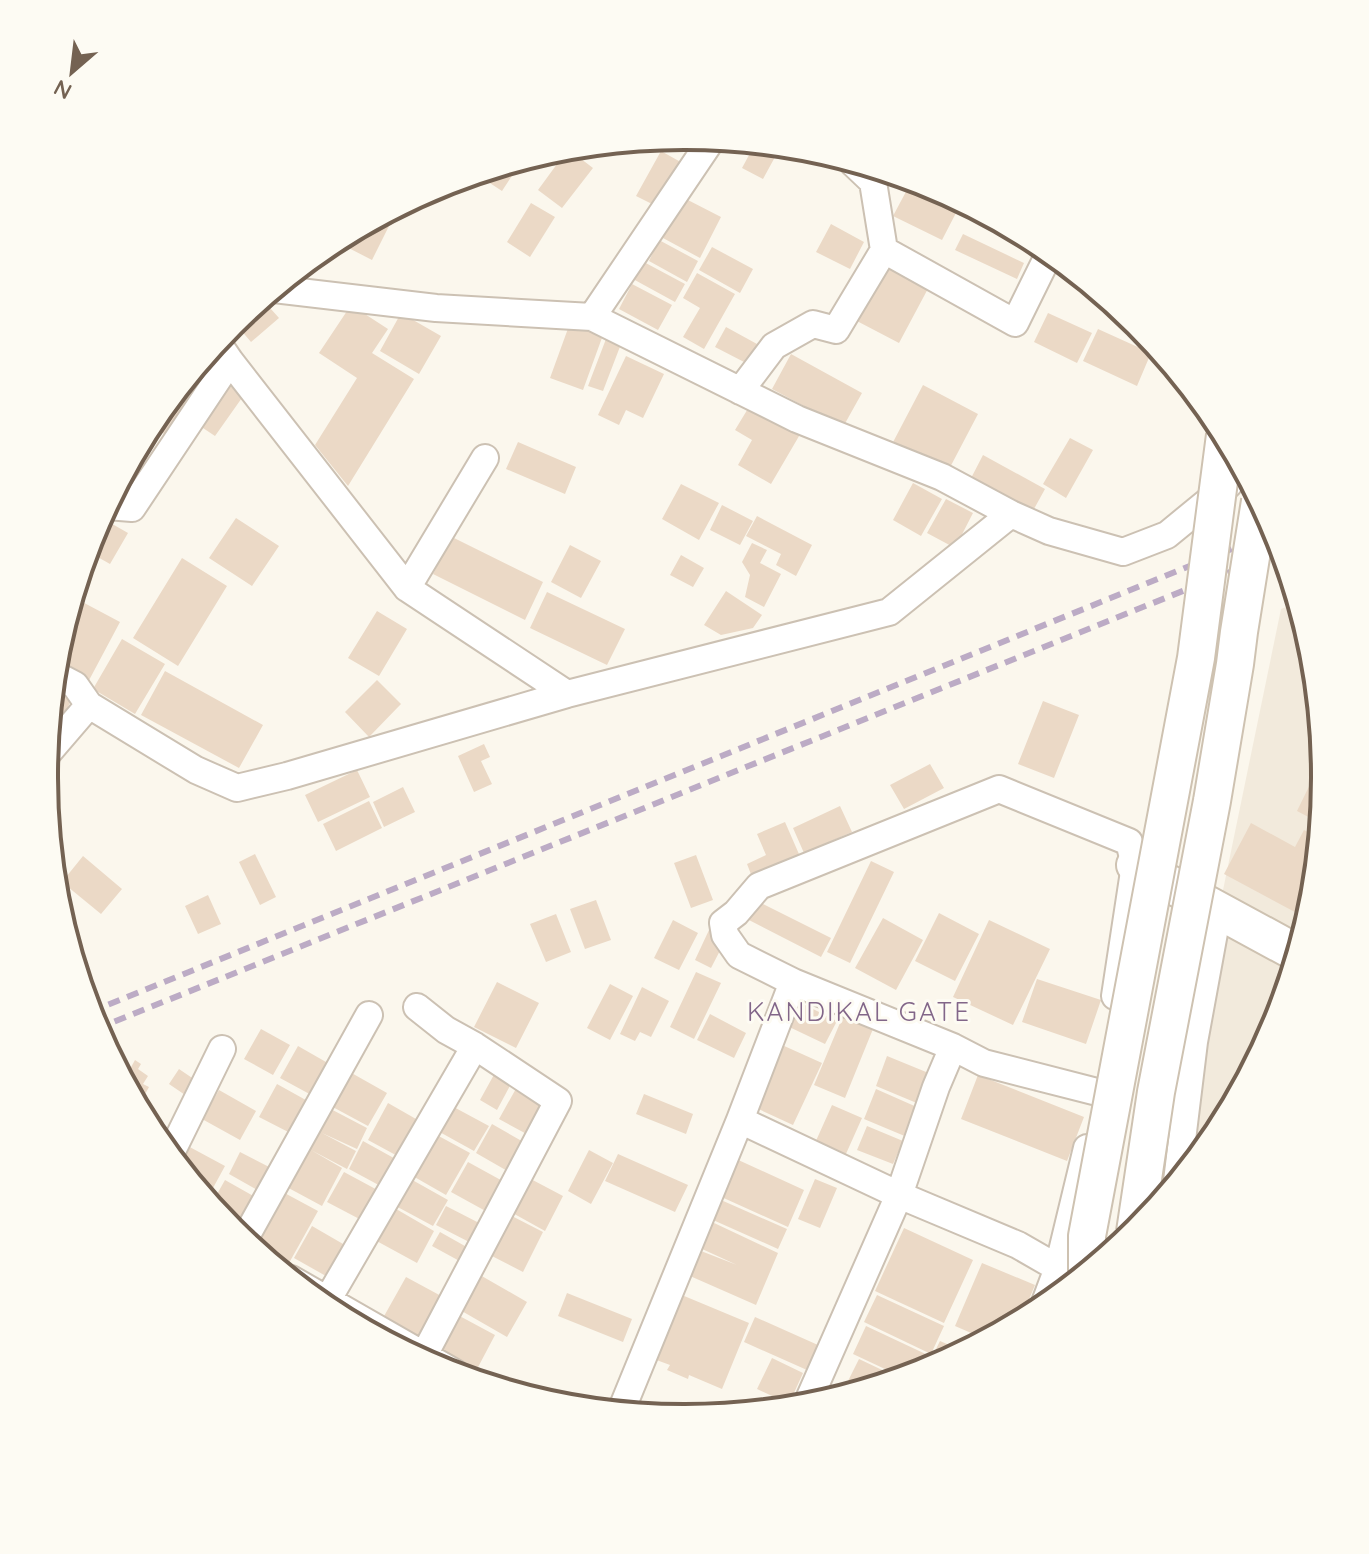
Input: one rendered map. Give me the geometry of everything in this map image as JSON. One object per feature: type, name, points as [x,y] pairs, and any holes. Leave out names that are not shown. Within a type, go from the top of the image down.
[{"type":"main road","points":[[1073,1269],[1087,1236],[1196,658],[1222,456]]},
{"type":"main road","points":[[1138,1209],[1156,1092],[1212,801],[1257,523]]},
{"type":"main road","points":[[1135,865],[1287,948]]},
{"type":"street","points":[[592,317],[704,151]]},
{"type":"street","points":[[740,391],[774,346],[813,324],[836,330],[884,250],[873,182],[870,179]]},
{"type":"street","points":[[884,250],[1015,323],[1044,264]]},
{"type":"street","points":[[290,291],[436,308],[592,317],[797,419],[942,477],[1049,531],[1123,552],[1167,535],[1234,478]]},
{"type":"street","points":[[224,352],[407,588],[567,694]]},
{"type":"street","points":[[120,507],[132,508],[224,353]]},
{"type":"street","points":[[407,588],[485,458]]},
{"type":"street","points":[[66,680],[75,685],[89,705],[196,770],[237,788],[567,694],[889,612],[1011,514]]},
{"type":"street","points":[[59,740],[89,705]]},
{"type":"street","points":[[1072,1269],[1101,1093],[1135,865],[1129,842],[999,789],[759,886],[723,923],[725,935],[739,955],[793,982],[953,1047],[984,1063],[1101,1093]]},
{"type":"street","points":[[1179,1161],[1194,1042],[1218,911]]},
{"type":"street","points":[[625,1400],[793,982]]},
{"type":"street","points":[[417,1007],[446,1030],[558,1101],[428,1348]]},
{"type":"street","points":[[250,1229],[369,1015]]},
{"type":"street","points":[[331,1294],[475,1046]]},
{"type":"street","points":[[813,1390],[899,1195],[953,1047]]},
{"type":"street","points":[[176,1142],[222,1049]]},
{"type":"street","points":[[740,1120],[899,1195],[1071,1270]]},
{"type":"shaded area","points":[[1287,606],[1290,615],[1306,695],[1310,736],[1310,818],[1299,899],[1290,939],[1263,1017],[1227,1090],[1177,1164],[1209,958],[1281,609]]},
{"type":"building","points":[[661,151],[686,165],[662,209],[636,196]]},
{"type":"building","points":[[749,154],[775,157],[763,179],[742,168]]},
{"type":"building","points":[[582,160],[593,168],[562,208],[538,190],[557,164]]},
{"type":"building","points":[[513,175],[502,191],[489,182]]},
{"type":"building","points":[[906,191],[956,212],[942,240],[893,216]]},
{"type":"building","points":[[684,198],[721,217],[700,258],[663,238]]},
{"type":"building","points":[[531,203],[555,217],[530,257],[507,242]]},
{"type":"building","points":[[390,224],[390,224],[372,260],[349,248]]},
{"type":"building","points":[[831,224],[864,242],[850,269],[816,252]]},
{"type":"building","points":[[963,234],[1024,263],[1017,279],[955,250]]},
{"type":"building","points":[[659,240],[698,261],[687,282],[649,261]]},
{"type":"building","points":[[712,247],[753,269],[740,293],[699,270]]},
{"type":"building","points":[[887,260],[931,283],[899,343],[855,320]]},
{"type":"building","points":[[642,261],[685,284],[675,302],[633,279]]},
{"type":"building","points":[[697,273],[735,294],[704,349],[683,337],[700,308],[683,298]]},
{"type":"building","points":[[632,284],[672,305],[658,330],[619,309]]},
{"type":"building","points":[[351,305],[388,329],[372,353],[414,379],[348,486],[315,445],[357,378],[319,353]]},
{"type":"building","points":[[270,307],[279,318],[251,342],[243,332]]},
{"type":"building","points":[[401,313],[441,336],[419,374],[380,351]]},
{"type":"building","points":[[1048,313],[1092,333],[1077,363],[1034,342]]},
{"type":"building","points":[[570,323],[603,335],[583,390],[550,378]]},
{"type":"building","points":[[726,327],[757,344],[746,363],[715,347]]},
{"type":"building","points":[[1098,329],[1142,349],[1149,357],[1137,386],[1083,361]]},
{"type":"building","points":[[606,339],[621,344],[603,391],[588,386]]},
{"type":"building","points":[[791,354],[862,393],[843,427],[772,389]]},
{"type":"building","points":[[626,356],[664,374],[643,418],[626,410],[619,425],[598,415]]},
{"type":"building","points":[[201,378],[204,380],[169,437],[162,432]]},
{"type":"building","points":[[229,385],[244,395],[215,436],[200,426]]},
{"type":"building","points":[[923,385],[978,414],[946,475],[891,446]]},
{"type":"building","points":[[752,402],[802,431],[771,484],[738,465],[752,440],[735,430]]},
{"type":"building","points":[[1070,438],[1093,450],[1066,498],[1043,484]]},
{"type":"building","points":[[518,442],[576,467],[565,494],[506,469]]},
{"type":"building","points":[[983,455],[1045,489],[1029,518],[968,484]]},
{"type":"building","points":[[913,483],[942,499],[921,536],[893,520]]},
{"type":"building","points":[[681,484],[719,503],[699,540],[662,519]]},
{"type":"building","points":[[946,499],[973,513],[955,548],[927,533]]},
{"type":"building","points":[[722,505],[753,521],[740,545],[710,530]]},
{"type":"building","points":[[757,516],[812,545],[796,576],[776,565],[781,554],[746,536]]},
{"type":"building","points":[[236,518],[279,546],[252,586],[209,558]]},
{"type":"building","points":[[112,524],[128,533],[110,564],[98,557]]},
{"type":"building","points":[[452,537],[543,582],[525,620],[433,574]]},
{"type":"building","points":[[752,543],[767,550],[760,563],[781,574],[764,607],[745,597],[750,575],[742,562]]},
{"type":"building","points":[[570,545],[601,561],[581,598],[551,582]]},
{"type":"building","points":[[681,555],[704,568],[693,587],[670,575]]},
{"type":"building","points":[[182,558],[227,586],[178,666],[133,638]]},
{"type":"building","points":[[726,591],[762,615],[753,628],[721,635],[704,625]]},
{"type":"building","points":[[547,592],[625,629],[607,665],[530,628]]},
{"type":"building","points":[[83,602],[120,622],[87,684],[67,673]]},
{"type":"building","points":[[377,611],[407,629],[379,676],[348,658]]},
{"type":"building","points":[[122,639],[165,664],[135,714],[93,689]]},
{"type":"building","points":[[165,671],[263,725],[239,768],[141,715]]},
{"type":"building","points":[[377,680],[401,704],[369,737],[345,712]]},
{"type":"building","points":[[64,687],[75,692],[60,723]]},
{"type":"building","points":[[1043,701],[1079,715],[1054,778],[1018,764]]},
{"type":"building","points":[[484,744],[490,757],[481,761],[492,784],[474,792],[458,756]]},
{"type":"building","points":[[930,764],[944,788],[904,809],[890,785]]},
{"type":"building","points":[[357,770],[370,797],[318,822],[305,795]]},
{"type":"building","points":[[1311,783],[1310,818],[1297,811]]},
{"type":"building","points":[[403,787],[415,812],[384,827],[373,802]]},
{"type":"building","points":[[369,801],[382,828],[336,851],[323,824]]},
{"type":"building","points":[[840,806],[852,832],[804,853],[793,828]]},
{"type":"building","points":[[785,822],[802,861],[754,882],[747,864],[766,855],[757,834]]},
{"type":"building","points":[[1251,823],[1295,847],[1304,830],[1309,832],[1296,913],[1224,874]]},
{"type":"building","points":[[255,854],[276,897],[260,905],[239,862]]},
{"type":"building","points":[[696,855],[713,900],[691,908],[674,863]]},
{"type":"building","points":[[83,856],[122,889],[101,914],[68,887],[66,877]]},
{"type":"building","points":[[871,861],[894,872],[850,963],[827,952]]},
{"type":"building","points":[[208,895],[221,924],[198,934],[185,906]]},
{"type":"building","points":[[596,900],[611,940],[585,949],[570,909]]},
{"type":"building","points":[[757,901],[831,938],[821,957],[747,919]]},
{"type":"building","points":[[939,913],[979,934],[955,981],[915,961]]},
{"type":"building","points":[[556,914],[571,952],[546,962],[530,924]]},
{"type":"building","points":[[883,918],[923,940],[896,990],[855,968]]},
{"type":"building","points":[[673,920],[698,933],[679,970],[654,958]]},
{"type":"building","points":[[989,920],[1050,949],[1013,1025],[953,997]]},
{"type":"building","points":[[709,930],[726,939],[711,968],[695,960]]},
{"type":"building","points":[[696,972],[721,983],[694,1039],[670,1027]]},
{"type":"building","points":[[1037,979],[1101,1000],[1086,1044],[1022,1022]]},
{"type":"building","points":[[497,982],[539,1003],[516,1048],[474,1027]]},
{"type":"building","points":[[610,984],[633,996],[610,1040],[587,1028]]},
{"type":"building","points":[[642,987],[669,1001],[651,1037],[640,1032],[635,1041],[620,1034]]},
{"type":"building","points":[[795,1000],[837,1021],[825,1044],[783,1024]]},
{"type":"building","points":[[845,1011],[875,1024],[845,1098],[814,1085]]},
{"type":"building","points":[[710,1014],[746,1033],[734,1058],[697,1040]]},
{"type":"building","points":[[261,1029],[290,1045],[273,1075],[244,1059]]},
{"type":"building","points":[[782,1045],[822,1063],[793,1125],[754,1107]]},
{"type":"building","points":[[298,1046],[333,1066],[315,1097],[280,1078]]},
{"type":"building","points":[[887,1056],[931,1074],[919,1104],[876,1086]]},
{"type":"building","points":[[135,1060],[141,1064],[138,1069],[148,1076],[143,1084],[149,1087],[145,1095],[142,1090],[130,1068]]},
{"type":"building","points":[[179,1069],[201,1084],[191,1099],[169,1084]]},
{"type":"building","points":[[348,1071],[387,1093],[368,1126],[329,1105]]},
{"type":"building","points":[[496,1071],[513,1080],[497,1110],[480,1100]]},
{"type":"building","points":[[978,1075],[1084,1117],[1067,1161],[961,1119]]},
{"type":"building","points":[[277,1084],[313,1104],[296,1136],[259,1117]]},
{"type":"building","points":[[518,1085],[553,1105],[534,1138],[499,1119]]},
{"type":"building","points":[[876,1089],[919,1108],[907,1137],[864,1119]]},
{"type":"building","points":[[219,1090],[256,1111],[240,1140],[202,1119]]},
{"type":"building","points":[[644,1094],[693,1114],[686,1134],[636,1114]]},
{"type":"building","points":[[388,1103],[423,1123],[403,1159],[368,1140]]},
{"type":"building","points":[[450,1105],[489,1126],[474,1151],[436,1130]]},
{"type":"building","points":[[832,1105],[862,1118],[841,1165],[811,1152]]},
{"type":"building","points":[[325,1106],[367,1128],[357,1149],[322,1133],[356,1151],[347,1169],[311,1150],[342,1168],[322,1206],[283,1185]]},
{"type":"building","points":[[492,1124],[527,1144],[511,1173],[476,1153]]},
{"type":"building","points":[[867,1126],[903,1141],[893,1164],[857,1150]]},
{"type":"building","points":[[435,1134],[470,1153],[446,1195],[411,1175]]},
{"type":"building","points":[[363,1141],[401,1162],[386,1189],[349,1169]]},
{"type":"building","points":[[186,1145],[225,1166],[212,1189],[187,1158],[182,1151]]},
{"type":"building","points":[[589,1150],[613,1163],[591,1204],[568,1191]]},
{"type":"building","points":[[240,1152],[273,1169],[261,1192],[229,1174]]},
{"type":"building","points":[[618,1154],[688,1185],[675,1212],[605,1181]]},
{"type":"building","points":[[734,1158],[804,1190],[788,1227],[717,1195]]},
{"type":"building","points":[[468,1162],[508,1184],[491,1214],[451,1192]]},
{"type":"building","points":[[344,1172],[383,1193],[367,1223],[327,1202]]},
{"type":"building","points":[[407,1177],[448,1200],[433,1226],[392,1204]]},
{"type":"building","points":[[527,1177],[563,1196],[545,1231],[509,1211]]},
{"type":"building","points":[[815,1179],[837,1188],[820,1228],[798,1219]]},
{"type":"building","points":[[225,1180],[262,1201],[247,1226],[217,1194]]},
{"type":"building","points":[[279,1190],[318,1211],[289,1263],[256,1234]]},
{"type":"building","points":[[721,1200],[787,1229],[778,1249],[713,1220]]},
{"type":"building","points":[[391,1206],[434,1231],[417,1263],[373,1239]]},
{"type":"building","points":[[446,1206],[483,1225],[473,1244],[436,1225]]},
{"type":"building","points":[[508,1214],[543,1232],[523,1272],[488,1254]]},
{"type":"building","points":[[712,1222],[778,1253],[756,1305],[690,1276],[701,1251],[737,1265],[700,1248]]},
{"type":"building","points":[[312,1226],[350,1248],[333,1280],[294,1258]]},
{"type":"building","points":[[904,1228],[973,1260],[944,1323],[875,1291]]},
{"type":"building","points":[[440,1232],[472,1250],[465,1264],[432,1246]]},
{"type":"building","points":[[982,1263],[1035,1285],[1028,1301],[972,1334],[955,1326]]},
{"type":"building","points":[[480,1275],[527,1302],[507,1337],[460,1310]]},
{"type":"building","points":[[406,1277],[443,1297],[421,1339],[383,1318]]},
{"type":"building","points":[[567,1293],[632,1319],[623,1342],[558,1316]]},
{"type":"building","points":[[677,1293],[749,1323],[722,1389],[689,1375],[688,1379],[667,1370],[670,1365],[651,1358]]},
{"type":"building","points":[[877,1295],[944,1326],[930,1353],[864,1322]]},
{"type":"building","points":[[454,1313],[495,1335],[478,1368],[435,1349]]},
{"type":"building","points":[[755,1317],[818,1345],[807,1370],[744,1342]]},
{"type":"building","points":[[866,1326],[927,1355],[887,1370],[853,1354]]},
{"type":"building","points":[[940,1341],[949,1345],[935,1351]]},
{"type":"building","points":[[772,1358],[803,1373],[794,1393],[773,1397],[757,1389]]},
{"type":"building","points":[[859,1359],[884,1371],[848,1382]]},
{"type":"railway","points":[[102,1007],[1263,536]]},
{"type":"railway","points":[[109,1024],[1270,556]]},
{"type":"district","name":"KANDIKAL GATE","points":[[859,1012]]}]
